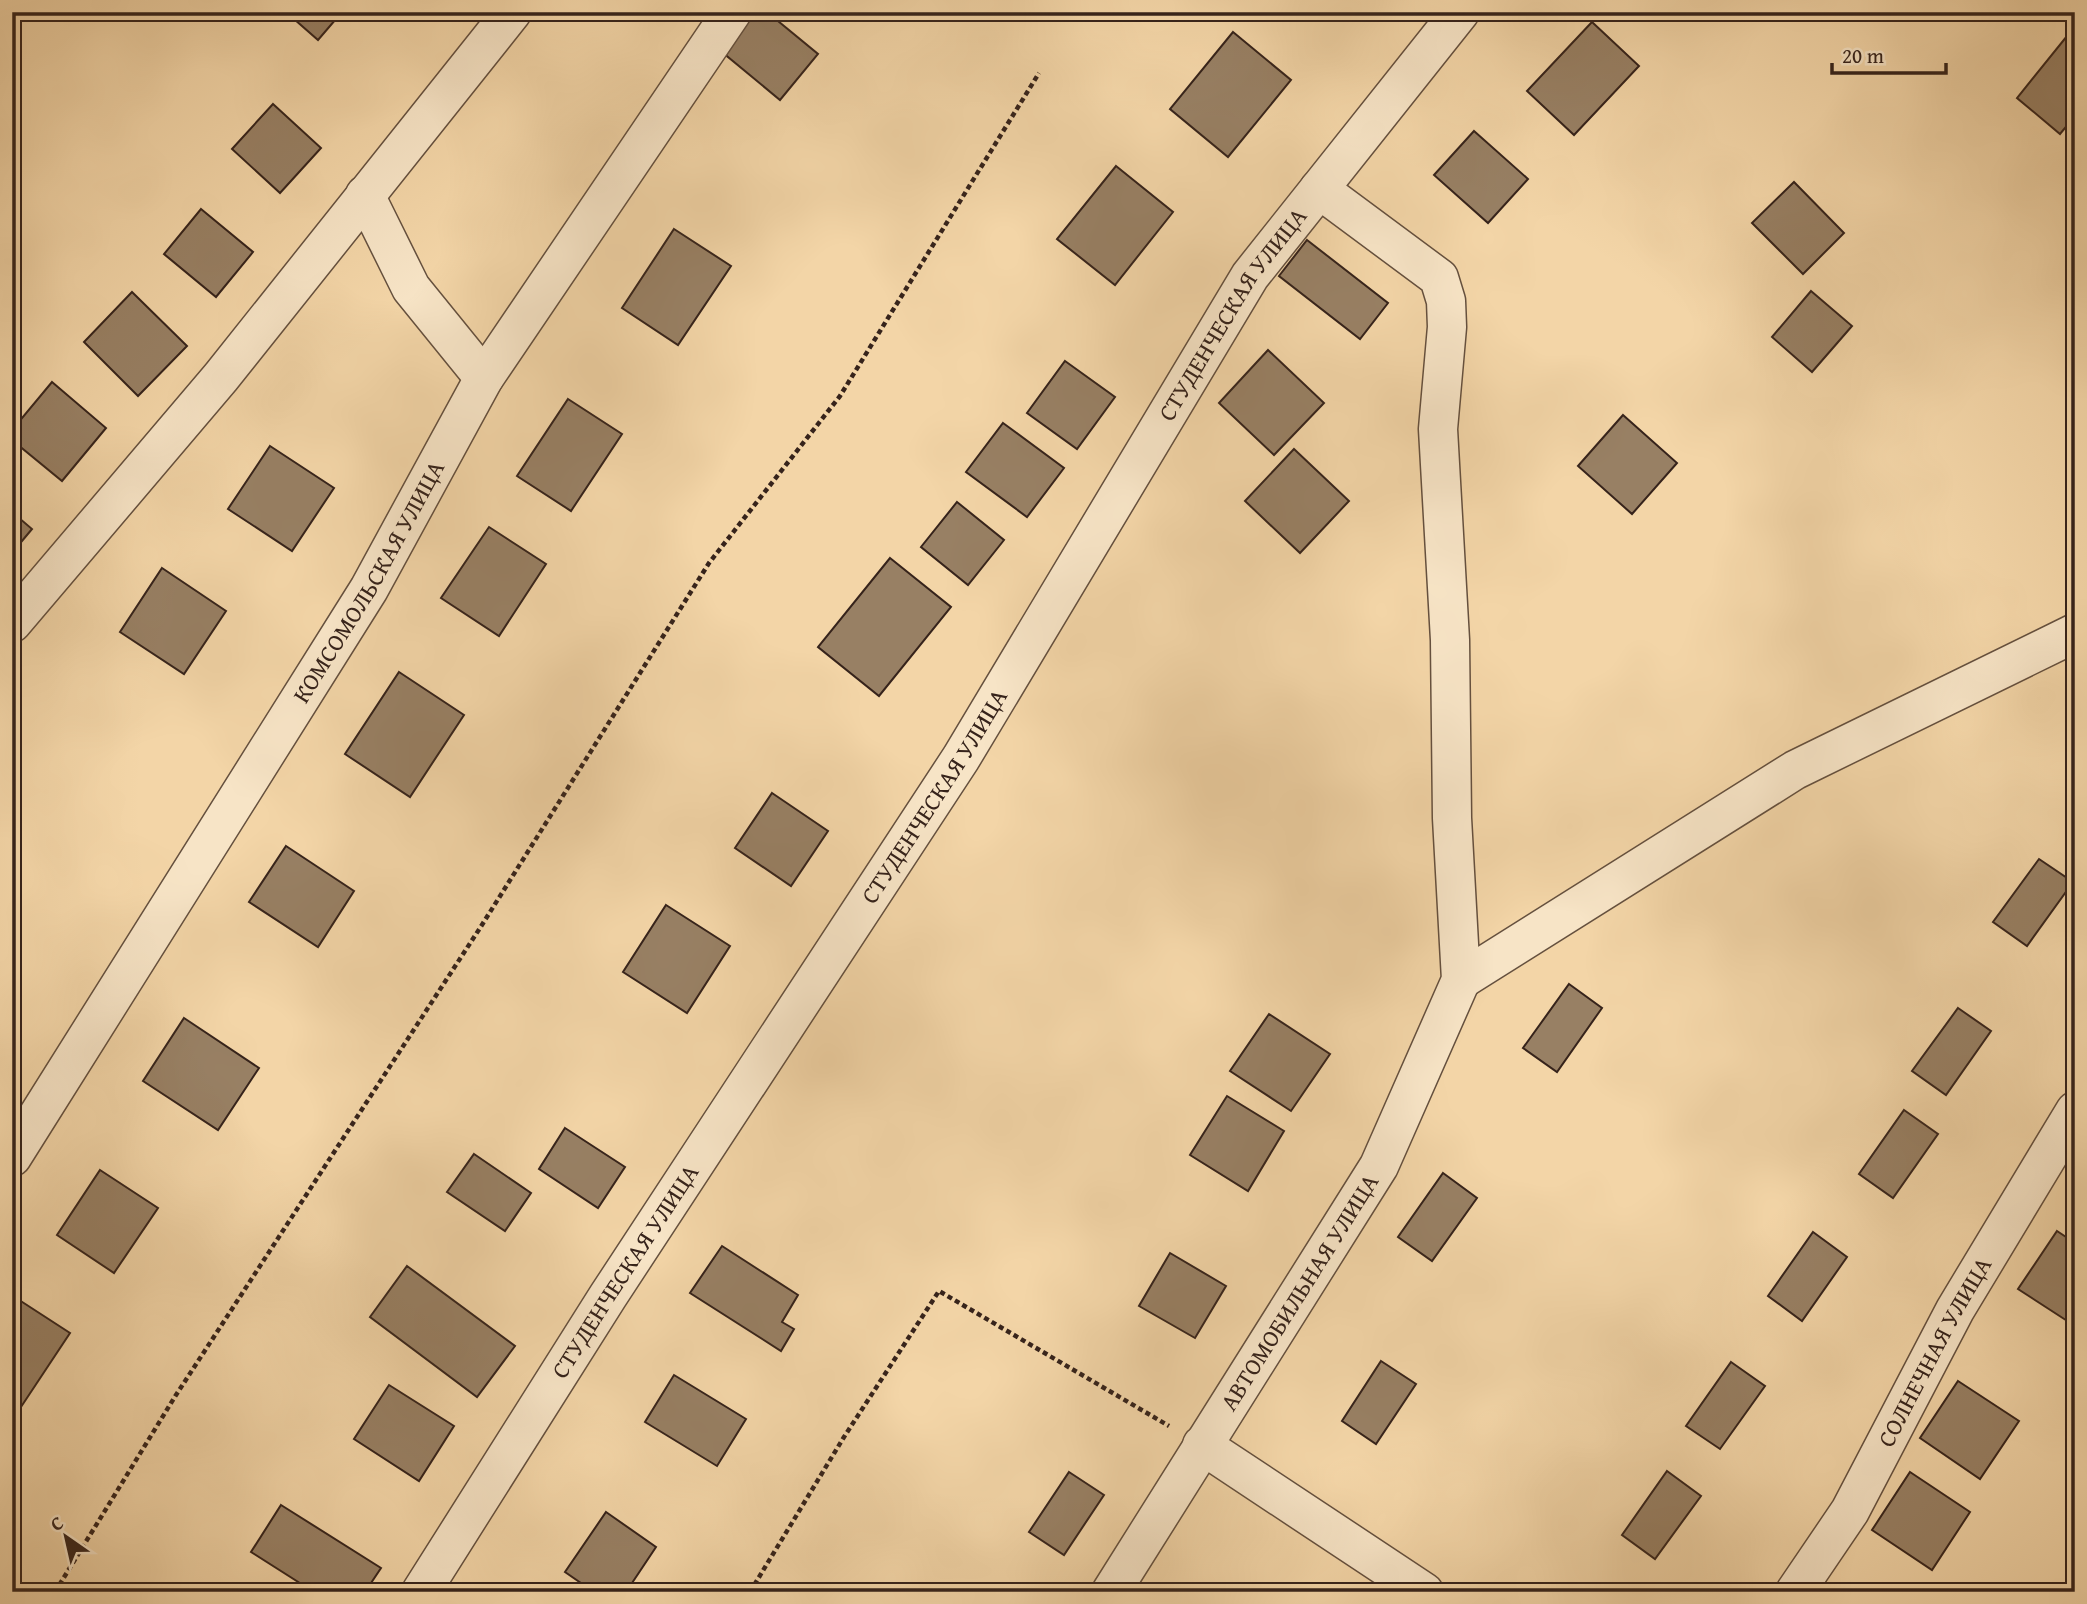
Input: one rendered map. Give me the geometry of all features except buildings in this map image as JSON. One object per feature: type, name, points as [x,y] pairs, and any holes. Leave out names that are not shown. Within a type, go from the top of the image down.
[{"type":"street","points":[[12,623],[221,377],[512,12]]},
{"type":"street","name":"КОМСОМОЛЬСКАЯ УЛИЦА","points":[[12,1157],[369,589],[484,378],[732,12]]},
{"type":"street","name":"СТУДЕНЧЕСКАЯ УЛИЦА","points":[[421,1592],[608,1296],[961,758],[1250,276],[1460,12]]},
{"type":"street","points":[[1319,189],[1439,278],[1446,301],[1447,327],[1438,429],[1450,640],[1452,818],[1461,979],[1795,770],[2075,633]]},
{"type":"street","points":[[365,195],[411,288],[484,378]]},
{"type":"street","name":"АВТОМОБИЛЬНАЯ УЛИЦА","points":[[1111,1592],[1379,1167],[1461,979]]},
{"type":"street","name":"СОЛНЕЧНАЯ УЛИЦА","points":[[1795,1592],[1850,1511],[1955,1310],[2075,1111]]},
{"type":"street","points":[[1202,1445],[1424,1592]]},
{"type":"path","points":[[55,1592],[176,1395],[487,916],[709,563],[840,396],[1039,73]]},
{"type":"path","points":[[750,1592],[844,1437],[939,1291],[1202,1445]]}]
